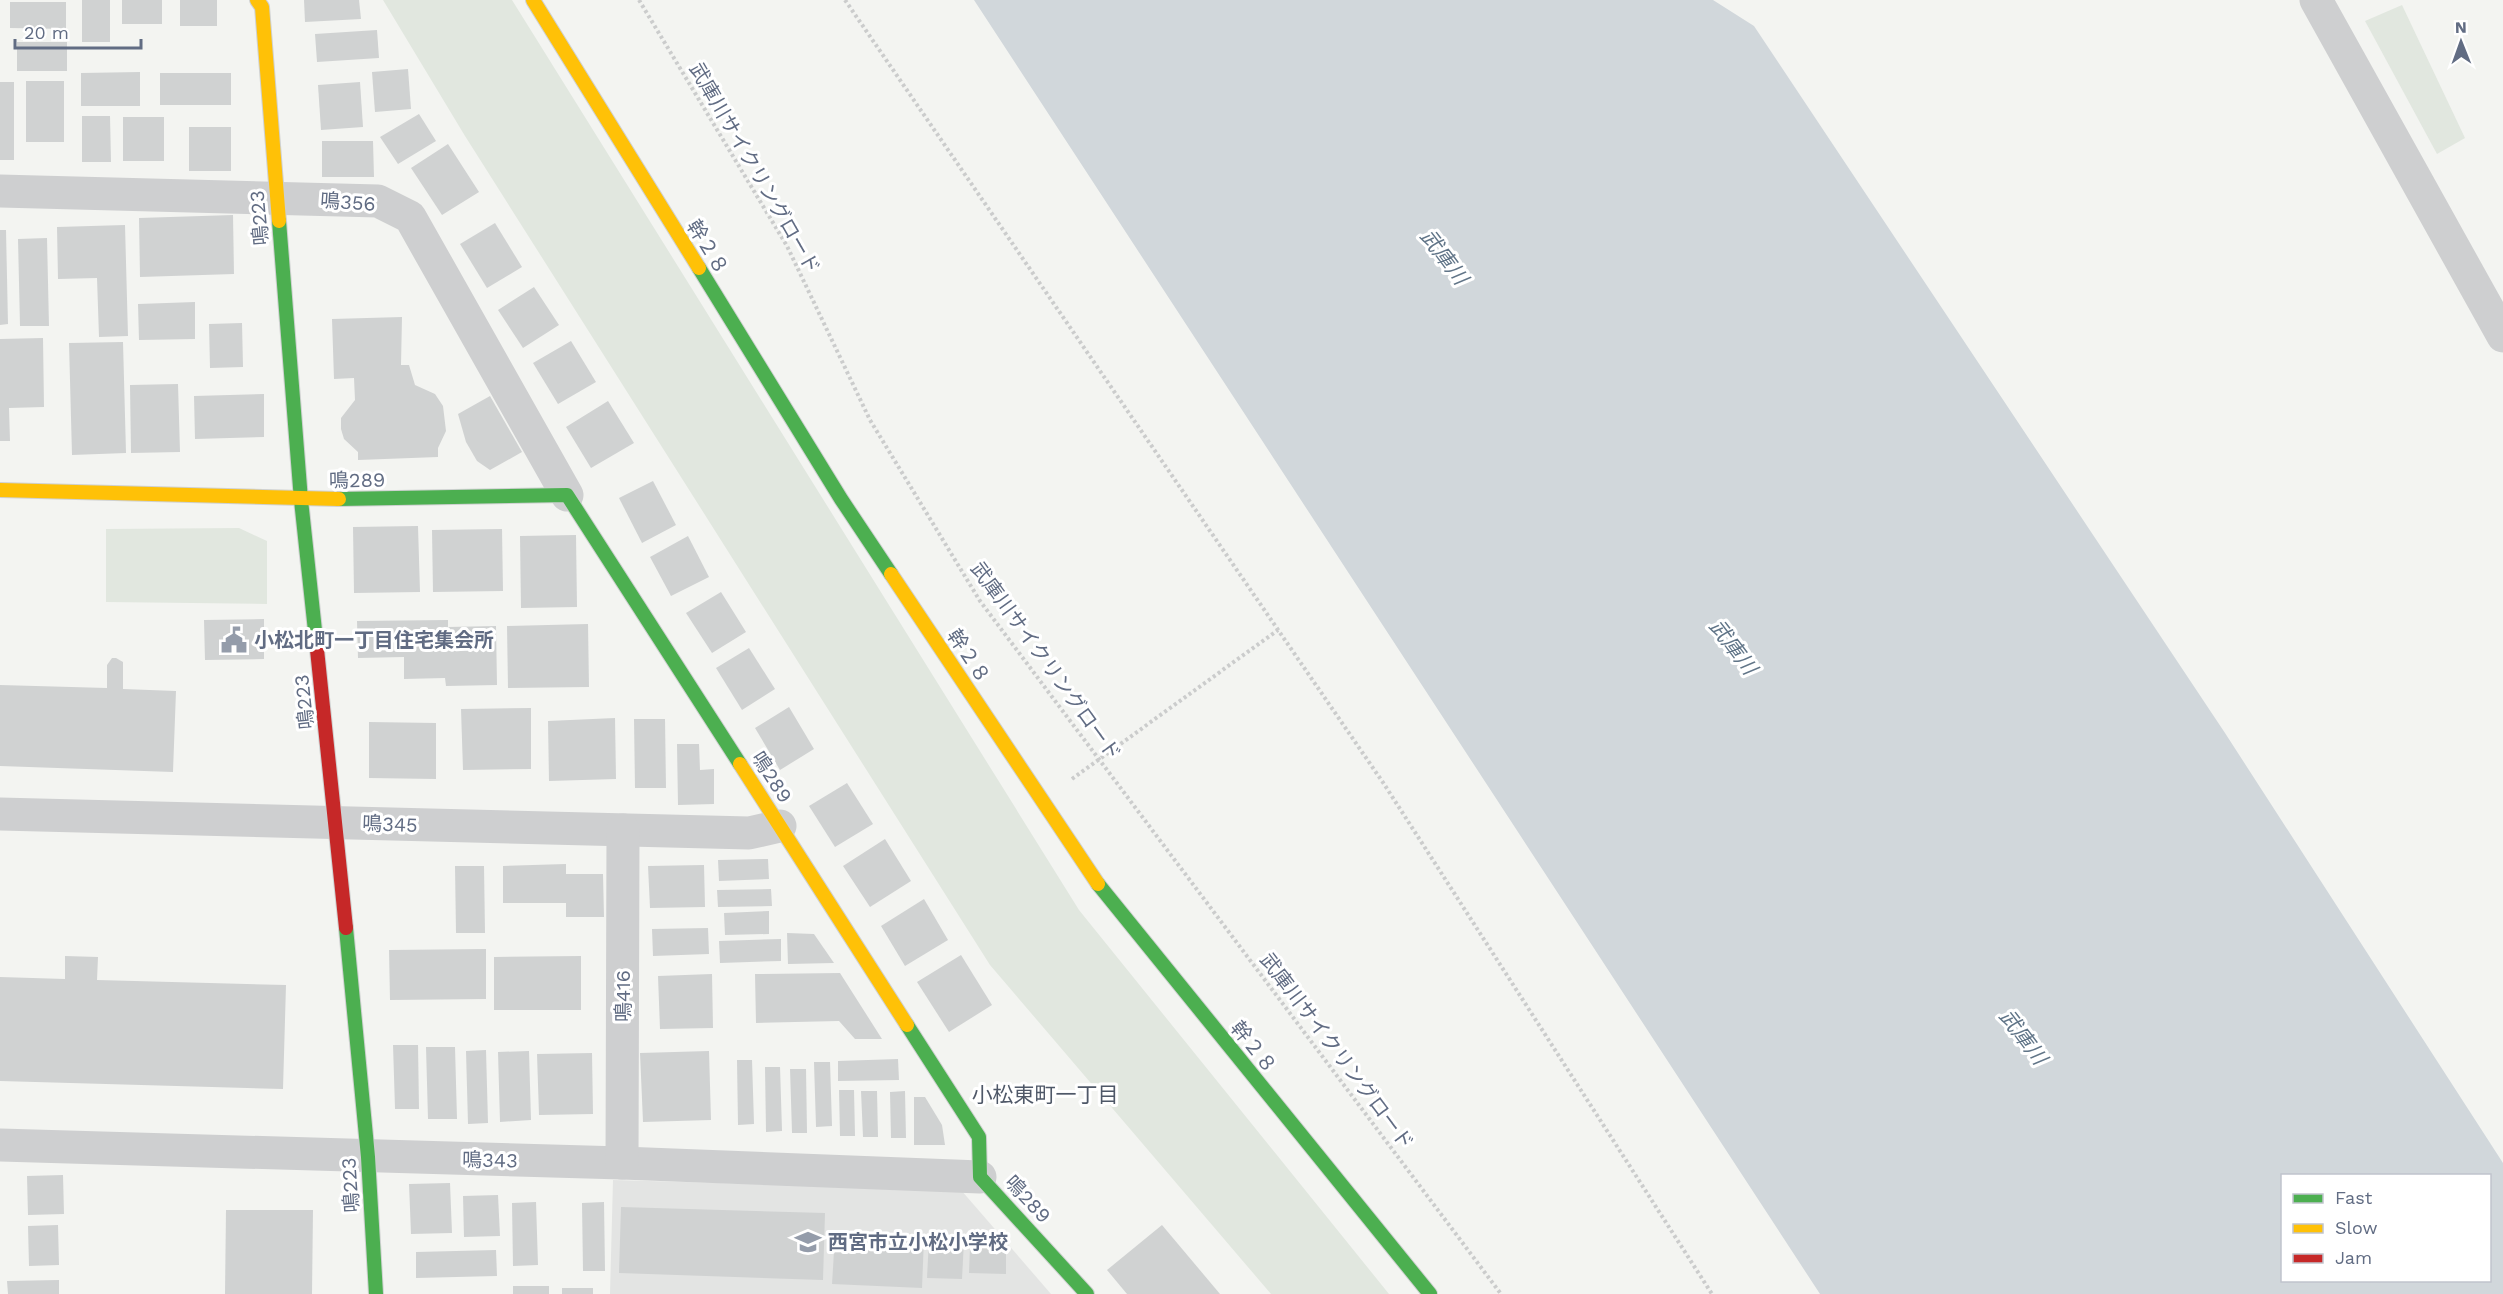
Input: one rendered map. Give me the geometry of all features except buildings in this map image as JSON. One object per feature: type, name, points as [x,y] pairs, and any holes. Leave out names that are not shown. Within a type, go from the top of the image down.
[{"type":"street","name":"鳴223","points":[[257,0],[262,7],[301,500],[336,822],[368,1157],[376,1294]]},
{"type":"street","name":"幹２８","points":[[533,0],[841,499],[1102,890],[1430,1294]]},
{"type":"street","points":[[2316,0],[2503,336]]},
{"type":"street","name":"鳴356","points":[[0,191],[378,201],[410,217],[567,495]]},
{"type":"street","name":"鳴289","points":[[0,490],[301,500],[567,495],[980,1137],[980,1177],[1087,1294]]},
{"type":"street","name":"鳴345","points":[[0,814],[749,832],[780,826]]},
{"type":"street","name":"鳴416","points":[[622,1163],[623,830]]},
{"type":"street","name":"鳴343","points":[[0,1145],[622,1163],[980,1177]]},
{"type":"path","name":"武庫川サイクリングロード","points":[[639,0],[787,246],[876,430],[980,601],[1501,1294]]},
{"type":"path","points":[[845,0],[1384,784],[1712,1294]]},
{"type":"path","points":[[1099,759],[1278,630]]},
{"type":"shaded area","points":[[383,0],[512,0],[1079,910],[1389,1294],[1271,1294],[990,965],[465,136]]},
{"type":"shaded area","points":[[2402,5],[2465,138],[2437,154],[2365,21]]},
{"type":"shaded area","points":[[239,528],[267,541],[267,604],[106,602],[106,529]]},
{"type":"shaded area","name":"西宮市立小松小学校","points":[[613,1180],[961,1190],[1051,1294],[610,1294]]},
{"type":"water","name":"武庫川","points":[[974,0],[1713,0],[1754,26],[2225,733],[2503,1163],[2503,1294],[1820,1294]]},
{"type":"traffic: fast","points":[[279,221],[301,500],[316,640]]},
{"type":"traffic: fast","points":[[699,268],[841,499],[891,574]]},
{"type":"traffic: fast","points":[[339,499],[567,495],[740,764]]},
{"type":"traffic: fast","points":[[1098,884],[1430,1294]]},
{"type":"traffic: fast","points":[[346,928],[368,1157],[376,1294]]},
{"type":"traffic: fast","points":[[907,1025],[979,1137],[980,1177],[1087,1294]]},
{"type":"traffic: slow","points":[[257,0],[262,7],[279,221]]},
{"type":"traffic: slow","points":[[533,0],[699,268]]},
{"type":"traffic: slow","points":[[0,490],[339,499]]},
{"type":"traffic: slow","points":[[891,574],[1098,884]]},
{"type":"traffic: slow","points":[[740,764],[907,1025]]},
{"type":"traffic: jam","points":[[316,640],[346,928]]},
{"type":"place","name":"小松北町一丁目住宅集会所","points":[[234,640]]},
{"type":"place","name":"西宮市立小松小学校","points":[[808,1242]]},
{"type":"district","name":"小松東町一丁目","points":[[1045,1095]]}]
